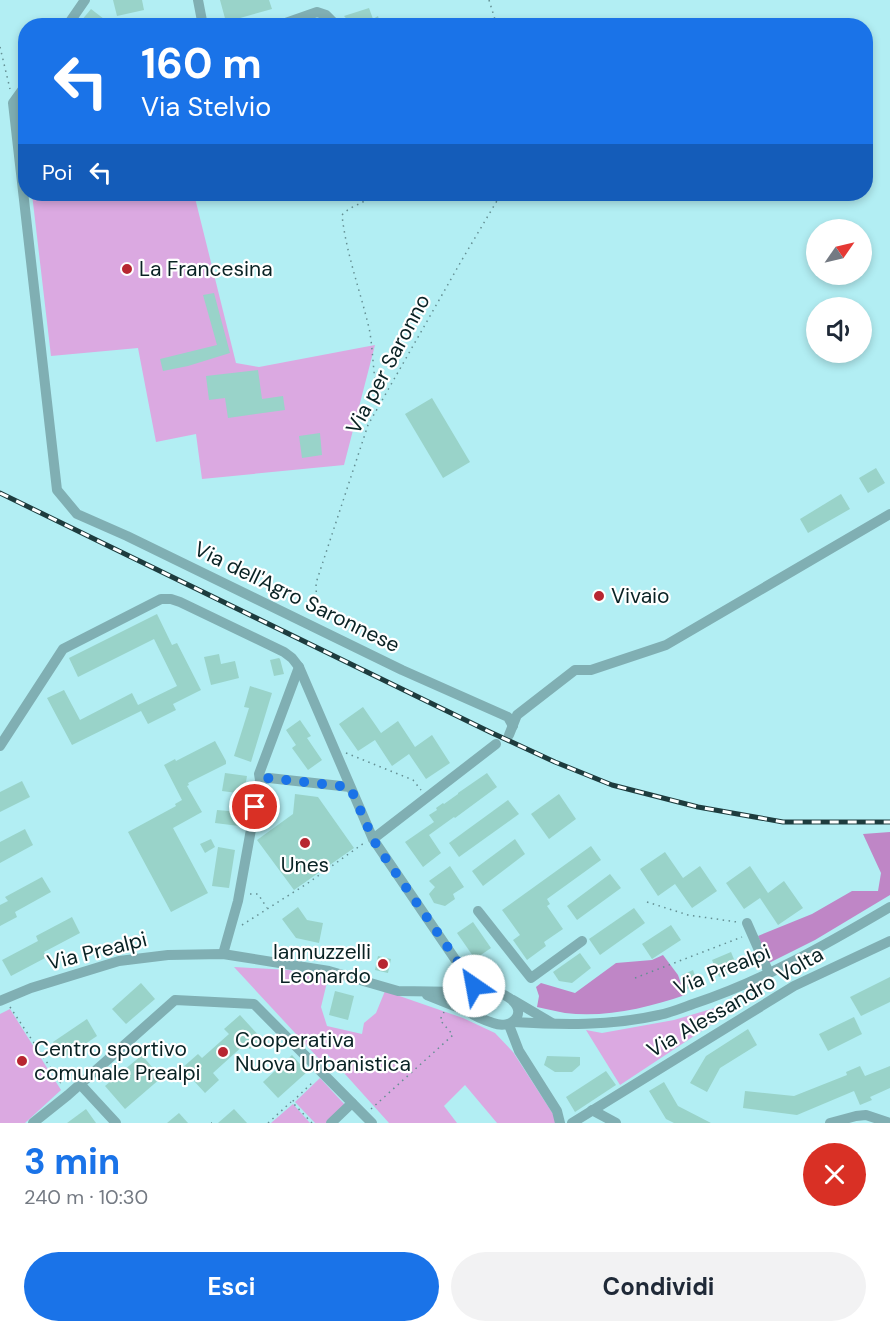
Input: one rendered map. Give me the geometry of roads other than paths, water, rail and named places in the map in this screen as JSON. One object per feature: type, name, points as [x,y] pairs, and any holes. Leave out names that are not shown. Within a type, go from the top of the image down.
[{"type":"street","points":[[73,18],[85,0]]},
{"type":"street","points":[[198,0],[201,18]]},
{"type":"street","points":[[300,18],[317,12],[329,18]]},
{"type":"street","name":"Via dell'Agro Saronnese","points":[[18,96],[13,103],[18,147]]},
{"type":"street","name":"Via dell'Agro Saronnese","points":[[24,201],[57,489],[77,514],[402,670],[508,717],[511,730],[517,715],[575,670],[591,670],[666,645],[890,514]]},
{"type":"street","points":[[0,746],[60,654],[71,644],[161,599],[180,602],[284,652],[299,668],[372,838],[458,962],[470,989]]},
{"type":"street","points":[[223,954],[238,901],[260,780],[259,774],[299,668]]},
{"type":"street","points":[[0,733],[15,723]]},
{"type":"street","points":[[372,838],[496,744]]},
{"type":"street","points":[[260,780],[269,778],[350,787]]},
{"type":"street","name":"Via Prealpi","points":[[418,991],[499,1025],[596,1025],[659,1015],[716,997],[770,974],[890,907]]},
{"type":"street","points":[[478,911],[531,978],[582,941]]},
{"type":"street","points":[[749,928],[770,974]]},
{"type":"street","name":"Via Alessandro Volta","points":[[572,1123],[794,986],[890,940]]},
{"type":"street","name":"Via Prealpi","points":[[2,1000],[31,988],[119,961],[168,955],[223,954],[329,971],[398,991],[470,989]]},
{"type":"street","points":[[467,1011],[462,995],[470,989],[505,996],[555,1025]]},
{"type":"street","points":[[33,1123],[175,1000],[254,1004],[352,1103],[364,1120]]},
{"type":"street","points":[[513,1000],[517,1010],[516,1018],[511,1024],[519,1051]]},
{"type":"street","points":[[492,1023],[519,1051],[557,1111],[560,1123]]},
{"type":"street","points":[[80,1084],[116,1123]]},
{"type":"street","points":[[331,1123],[352,1103]]},
{"type":"street","points":[[592,1110],[616,1123]]},
{"type":"street","points":[[830,1123],[866,1115],[890,1123]]},
{"type":"railway","points":[[0,493],[490,732],[612,785],[698,807],[783,822],[890,822]]},
{"type":"place","name":"La Francesina","points":[[127,269]]},
{"type":"place","name":"Vivaio","points":[[599,596]]},
{"type":"place","name":"Unes","points":[[305,843]]},
{"type":"place","name":"Iannuzzelli Leonardo","points":[[383,964]]},
{"type":"place","name":"Cooperativa Nuova Urbanistica","points":[[223,1052]]},
{"type":"place","name":"Centro sportivo comunale Prealpi","points":[[22,1061]]}]
